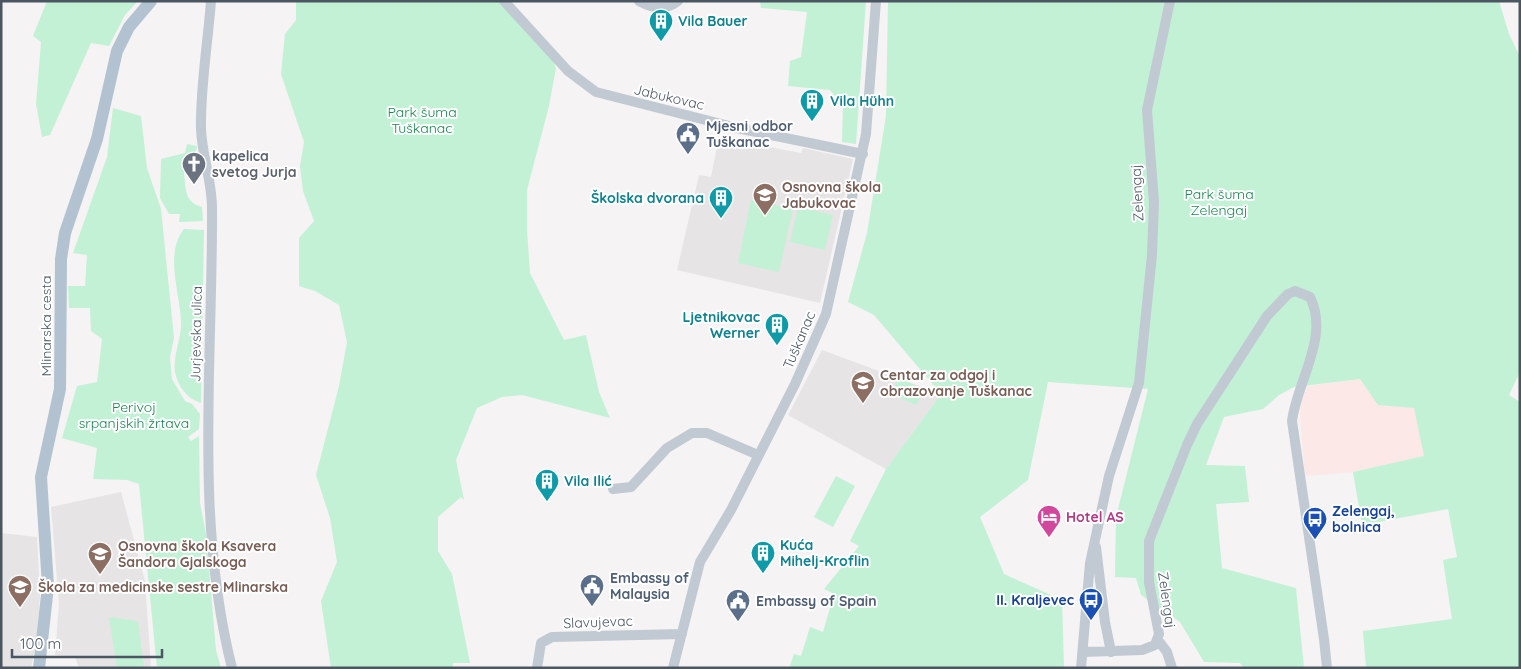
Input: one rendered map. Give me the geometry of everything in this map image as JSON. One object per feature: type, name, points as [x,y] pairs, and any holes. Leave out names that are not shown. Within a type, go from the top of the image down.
[{"type":"main road","name":"Mlinarska cesta","points":[[39,668],[48,586],[41,477],[60,390],[61,260],[65,233],[97,139],[117,51],[129,27],[151,1]]},
{"type":"street","name":"Jurjevska ulica","points":[[211,1],[201,130],[212,207],[208,423],[212,527],[219,598],[232,668]]},
{"type":"street","name":"Jabukovac","points":[[504,1],[568,71],[596,92],[738,128],[863,154]]},
{"type":"street","points":[[639,1],[650,7],[662,8],[678,1]]},
{"type":"street","name":"Tuškanac","points":[[674,668],[700,562],[732,510],[822,324],[833,290],[866,134],[876,1]]},
{"type":"street","name":"Zelengaj","points":[[1170,1],[1147,110],[1154,202],[1152,255],[1139,383],[1109,476],[1090,563],[1083,652],[1142,650],[1150,648],[1158,640],[1159,628],[1149,582],[1149,541],[1197,424],[1267,316],[1288,294],[1295,291],[1310,297],[1316,316],[1314,347],[1293,409],[1292,421],[1327,668]]},
{"type":"street","points":[[613,489],[631,487],[667,448],[692,434],[706,433],[758,455]]},
{"type":"street","points":[[1095,541],[1105,622],[1111,652]]},
{"type":"street","name":"Slavujevac","points":[[537,668],[541,643],[552,637],[682,634]]},
{"type":"street","points":[[1158,640],[1166,652],[1172,668]]},
{"type":"street","points":[[1081,668],[1083,652]]},
{"type":"shaded area","name":"Osnovna škola Jabukovac","points":[[719,137],[801,153],[803,148],[853,159],[820,303],[677,270],[699,175],[711,177]]},
{"type":"shaded area","name":"Centar za odgoj i obrazovanje Tuškanac","points":[[822,350],[941,394],[886,469],[788,415]]},
{"type":"shaded area","points":[[1360,379],[1378,405],[1414,407],[1425,456],[1353,472],[1305,476],[1300,416],[1301,402],[1308,386]]},
{"type":"shaded area","name":"Osnovna škola Ksavera Šandora Gjalskoga","points":[[121,492],[145,581],[151,668],[79,668],[75,657],[55,655],[59,604],[51,507]]},
{"type":"shaded area","name":"Škola za medicinske sestre Mlinarska","points":[[1,533],[37,537],[40,595],[37,638],[31,668],[1,668]]},
{"type":"green space","points":[[47,1],[138,1],[125,15],[109,46],[91,43],[50,135],[42,137],[36,104],[41,42],[33,36]]},
{"type":"green space","name":"Park šuma Tuškanac","points":[[296,1],[498,1],[552,59],[556,68],[549,106],[527,190],[530,273],[564,340],[586,335],[599,392],[610,418],[522,395],[502,397],[477,408],[456,460],[464,500],[461,497],[438,517],[438,551],[452,574],[470,663],[453,663],[453,668],[331,668],[321,601],[337,562],[330,518],[316,475],[339,386],[347,342],[339,305],[315,291],[299,286],[299,238],[314,221],[303,191],[300,166],[304,142],[281,74],[285,34],[296,20]]},
{"type":"green space","points":[[760,1],[866,1],[856,144],[842,142],[843,106],[830,90],[788,86],[790,61],[801,57],[807,12],[761,8]]},
{"type":"green space","name":"Park šuma Zelengaj","points":[[888,1],[1499,1],[1509,34],[1520,57],[1520,372],[1509,395],[1520,402],[1520,668],[1366,668],[1363,631],[1452,619],[1443,560],[1457,557],[1448,509],[1362,525],[1353,472],[1424,456],[1414,408],[1378,405],[1360,379],[1294,387],[1279,395],[1263,409],[1224,417],[1206,465],[1245,466],[1249,502],[1216,504],[1222,568],[1296,588],[1304,668],[1244,668],[1240,663],[1204,662],[1180,622],[1141,595],[1136,578],[1115,577],[1116,517],[1148,389],[1048,382],[1028,480],[980,517],[1004,574],[1062,600],[1064,668],[789,668],[794,654],[801,656],[810,627],[823,632],[834,594],[824,589],[859,546],[850,541],[886,469],[941,394],[874,315],[848,302],[867,233],[886,116]]},
{"type":"green space","name":"Perivoj srpanjskih žrtava","points":[[113,108],[141,116],[147,168],[161,209],[174,338],[170,357],[172,379],[185,401],[192,404],[200,414],[199,429],[188,437],[191,441],[199,436],[200,503],[206,534],[216,650],[221,668],[157,668],[139,484],[127,480],[93,479],[97,448],[62,438],[77,386],[97,382],[102,339],[91,331],[90,308],[69,308],[68,286],[85,286],[87,255],[73,253],[107,157]]},
{"type":"green space","points":[[187,144],[197,146],[195,155],[200,170],[184,173],[187,194],[192,202],[202,207],[203,221],[179,222],[180,214],[169,214],[160,198],[161,159],[185,153]]},
{"type":"green space","points":[[751,200],[793,209],[779,272],[738,263]]},
{"type":"green space","points":[[798,207],[833,215],[825,250],[790,242]]},
{"type":"green space","points":[[184,229],[204,230],[201,403],[187,395],[178,382],[175,372],[181,315],[174,264],[178,240]]},
{"type":"green space","points":[[899,378],[925,390],[916,405],[891,394]]},
{"type":"green space","points":[[836,476],[855,486],[833,527],[814,517]]},
{"type":"green space","points":[[109,617],[138,621],[144,668],[117,668]]},
{"type":"place","name":"Vila Bauer","points":[[661,42]]},
{"type":"place","name":"Vila Hühn","points":[[812,122]]},
{"type":"place","name":"Mjesni odbor Tuškanac","points":[[688,155]]},
{"type":"place","name":"kapelica svetog Jurja","points":[[194,185]]},
{"type":"place","name":"Osnovna škola Jabukovac","points":[[765,216]]},
{"type":"place","name":"Školska dvorana","points":[[721,219]]},
{"type":"place","name":"Ljetnikovac Werner","points":[[777,346]]},
{"type":"place","name":"Centar za odgoj i obrazovanje Tuškanac","points":[[863,404]]},
{"type":"place","name":"Vila Ilić","points":[[547,502]]},
{"type":"place","name":"Hotel AS","points":[[1049,538]]},
{"type":"place","name":"Zelengaj, bolnica","points":[[1315,540]]},
{"type":"place","name":"Kuća Mihelj-Kroflin","points":[[763,574]]},
{"type":"place","name":"Osnovna škola Ksavera Šandora Gjalskoga","points":[[100,575]]},
{"type":"place","name":"Embassy of Malaysia","points":[[592,607]]},
{"type":"place","name":"Škola za medicinske sestre Mlinarska","points":[[20,608]]},
{"type":"place","name":"II. Kraljevec","points":[[1091,621]]},
{"type":"place","name":"Embassy of Spain","points":[[738,622]]}]
